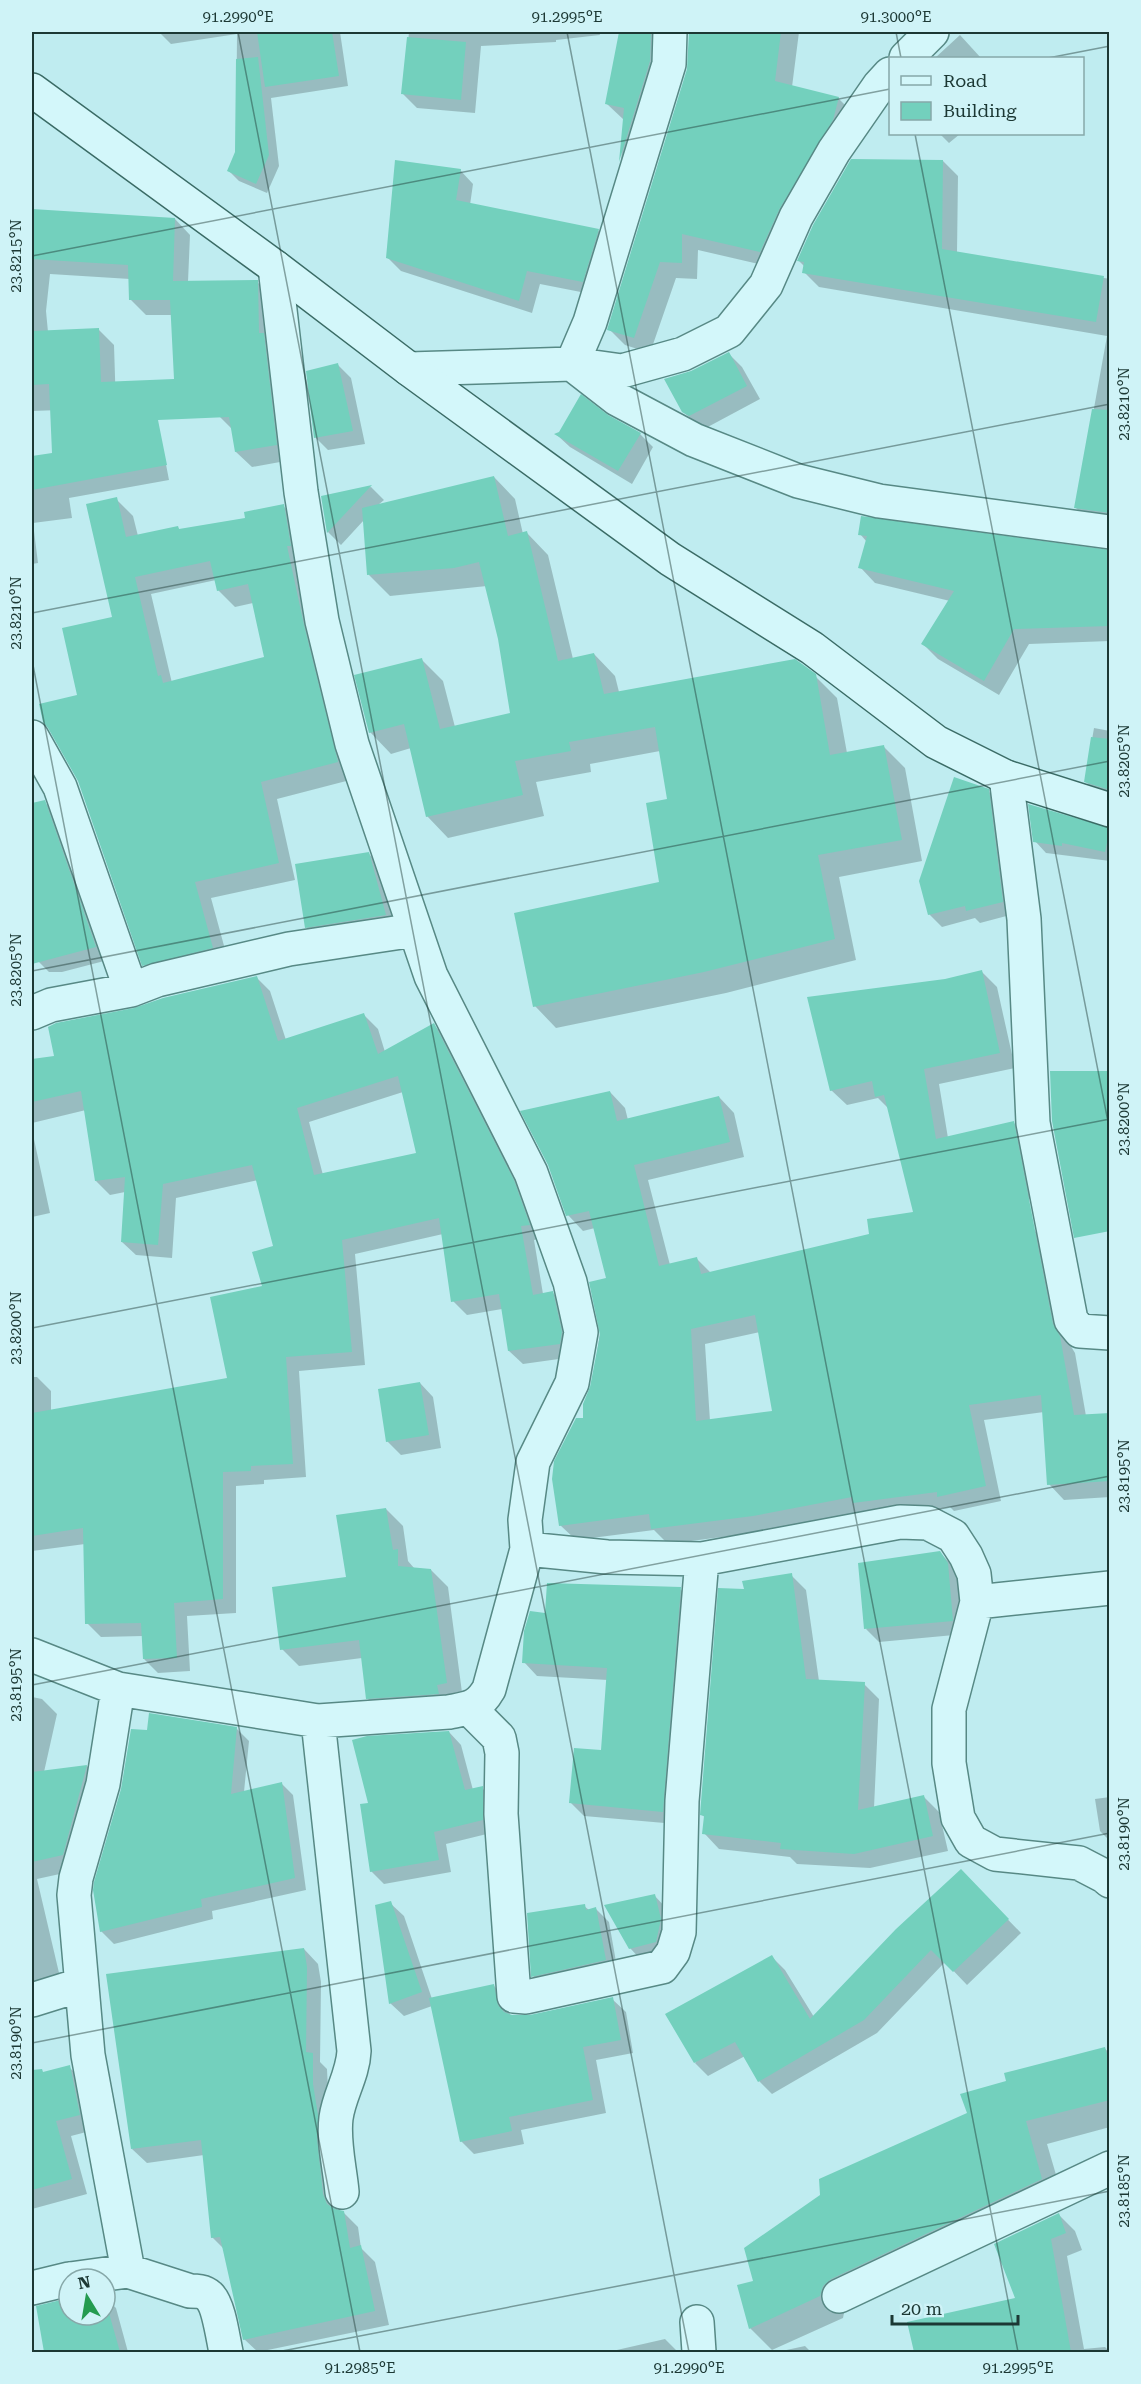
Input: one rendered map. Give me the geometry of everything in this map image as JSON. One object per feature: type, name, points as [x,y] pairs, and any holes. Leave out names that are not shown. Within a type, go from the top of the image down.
[{"type":"street","points":[[572,364],[590,322],[669,64],[670,32]]},
{"type":"street","points":[[907,57],[932,32]]},
{"type":"street","points":[[409,369],[572,364],[622,371],[683,354],[729,331],[766,285],[796,217],[834,152],[879,86],[889,76]]},
{"type":"street","points":[[32,90],[670,559],[812,648],[936,742],[1006,777],[1110,810]]},
{"type":"street","points":[[32,1655],[118,1689],[318,1721],[449,1712],[469,1708],[481,1702],[489,1689],[527,1549],[525,1520],[533,1462],[572,1383],[581,1332],[570,1282],[531,1173],[431,976],[352,744],[322,621],[301,492],[275,267]]},
{"type":"street","points":[[572,364],[617,399],[694,440],[798,481],[879,501],[1110,532]]},
{"type":"street","points":[[32,737],[60,787],[131,990]]},
{"type":"street","points":[[1006,777],[1024,919],[1035,1134],[1071,1320],[1080,1331],[1110,1333]]},
{"type":"street","points":[[32,1013],[51,1005],[131,990],[157,980],[289,949],[415,930]]},
{"type":"street","points":[[527,1549],[607,1557],[702,1559],[900,1522],[928,1523],[952,1536],[966,1556],[974,1574],[977,1602],[949,1709],[949,1763],[958,1818],[971,1841],[995,1854],[1079,1863],[1110,1881]]},
{"type":"street","points":[[469,1708],[499,1738],[502,1753],[501,1814],[514,1996],[526,1997],[662,1967],[673,1952],[679,1932],[682,1801],[702,1559]]},
{"type":"street","points":[[977,1602],[1110,1588]]},
{"type":"street","points":[[118,1689],[103,1784],[75,1878],[74,1895],[80,1985],[88,2055],[128,2271]]},
{"type":"street","points":[[318,1721],[354,2051],[353,2065],[336,2115],[335,2127],[342,2192]]},
{"type":"street","points":[[32,2000],[80,1985]]},
{"type":"street","points":[[839,2296],[1110,2168]]},
{"type":"street","points":[[117,2273],[128,2271],[209,2296],[215,2306],[226,2352]]},
{"type":"street","points":[[32,2288],[57,2282]]},
{"type":"building","points":[[257,32],[332,32],[339,76],[265,87]]},
{"type":"building","points":[[619,32],[651,32],[650,61],[619,162],[624,108],[605,104]]},
{"type":"building","points":[[689,32],[781,32],[775,81],[839,97],[833,120],[780,208],[760,252],[682,234],[682,263],[660,262],[634,338],[607,330],[687,69]]},
{"type":"building","points":[[407,37],[466,42],[461,100],[401,94]]},
{"type":"building","points":[[258,57],[269,155],[256,184],[227,171],[235,152],[236,59]]},
{"type":"building","points":[[851,159],[943,160],[942,249],[1104,276],[1096,322],[802,273],[804,262],[797,261],[813,225]]},
{"type":"building","points":[[395,160],[461,169],[456,200],[599,229],[583,282],[527,271],[519,301],[386,258]]},
{"type":"building","points":[[32,209],[175,218],[173,281],[258,280],[259,333],[264,333],[277,445],[235,452],[229,417],[158,420],[167,465],[32,490],[32,456],[52,453],[49,384],[32,385],[32,331],[99,328],[101,382],[174,379],[170,300],[129,300],[128,265],[32,259]]},
{"type":"building","points":[[729,352],[747,386],[689,416],[682,412],[664,379],[691,371]]},
{"type":"building","points":[[338,363],[353,431],[314,438],[306,371]]},
{"type":"building","points":[[581,394],[608,415],[641,433],[618,471],[554,434],[559,432]]},
{"type":"building","points":[[1092,409],[1110,410],[1110,513],[1074,508]]},
{"type":"building","points":[[494,476],[508,536],[527,531],[558,661],[594,653],[604,694],[795,659],[816,674],[830,755],[884,745],[902,840],[818,855],[835,939],[704,972],[533,1007],[514,913],[659,882],[646,803],[667,799],[655,727],[569,742],[571,751],[515,761],[523,795],[426,817],[404,724],[369,733],[354,675],[422,658],[440,729],[510,713],[498,639],[479,562],[454,568],[367,575],[362,508]]},
{"type":"building","points":[[372,485],[328,532],[327,533],[321,496]]},
{"type":"building","points":[[117,497],[126,537],[178,526],[179,529],[245,518],[244,512],[284,504],[291,546],[287,546],[338,762],[261,782],[279,863],[195,882],[213,948],[142,966],[78,781],[43,722],[39,704],[77,695],[62,628],[112,617],[86,504]],"holes":[[[210,561],[217,591],[248,584],[264,657],[163,683],[161,675],[158,676],[135,577]]]},
{"type":"building","points":[[861,516],[1110,550],[1110,626],[1014,629],[984,681],[921,644],[954,591],[858,568],[867,536],[858,535]]},
{"type":"building","points":[[1091,737],[1110,739],[1110,790],[1084,782]]},
{"type":"building","points":[[954,777],[989,789],[1003,902],[966,911],[965,906],[928,915],[919,881]]},
{"type":"building","points":[[45,800],[96,947],[32,964],[32,803]]},
{"type":"building","points":[[1028,804],[1110,828],[1105,852],[1062,843],[1062,846],[1033,842]]},
{"type":"building","points":[[369,852],[386,915],[305,928],[295,864]]},
{"type":"building","points":[[982,970],[1000,1053],[924,1069],[936,1139],[1014,1121],[1053,1324],[1060,1336],[1074,1415],[1110,1413],[1110,1481],[1047,1485],[1041,1395],[969,1405],[986,1486],[937,1497],[937,1492],[853,1503],[852,1497],[753,1516],[651,1529],[649,1514],[559,1526],[552,1479],[554,1461],[576,1418],[583,1418],[583,1404],[590,1387],[600,1335],[589,1282],[606,1278],[589,1211],[566,1216],[548,1165],[520,1111],[610,1091],[617,1121],[719,1096],[730,1142],[634,1165],[659,1266],[697,1257],[701,1274],[869,1234],[867,1219],[913,1212],[884,1095],[875,1097],[872,1081],[830,1091],[807,997],[945,979]],"holes":[[[755,1315],[772,1411],[696,1421],[691,1329]]]},
{"type":"building","points":[[257,976],[278,1041],[364,1013],[378,1054],[434,1023],[514,1180],[530,1225],[521,1226],[533,1295],[553,1291],[562,1332],[560,1344],[508,1351],[499,1294],[451,1302],[439,1218],[342,1240],[352,1352],[286,1357],[293,1464],[251,1466],[251,1471],[223,1472],[223,1599],[174,1603],[177,1658],[143,1659],[141,1623],[85,1624],[83,1528],[32,1536],[32,1413],[227,1378],[210,1297],[262,1286],[252,1252],[273,1246],[252,1165],[163,1184],[158,1245],[121,1242],[125,1177],[95,1181],[81,1091],[32,1102],[32,1059],[54,1056],[48,1027],[56,1023],[134,1008],[163,998]],"holes":[[[398,1076],[416,1153],[314,1175],[297,1108]]]},
{"type":"building","points":[[1050,1071],[1110,1071],[1110,1231],[1074,1238],[1052,1121]]},
{"type":"building","points":[[420,1382],[429,1435],[386,1442],[378,1389]]},
{"type":"building","points":[[386,1508],[393,1550],[398,1549],[398,1566],[431,1569],[447,1683],[437,1685],[439,1694],[366,1699],[359,1640],[280,1650],[272,1587],[346,1577],[336,1515]]},
{"type":"building","points":[[940,1551],[948,1563],[953,1621],[864,1629],[858,1563]]},
{"type":"building","points":[[792,1573],[806,1679],[865,1682],[858,1810],[924,1795],[933,1836],[854,1854],[780,1849],[781,1843],[702,1834],[704,1816],[700,1815],[718,1588],[744,1589],[742,1581]]},
{"type":"building","points":[[547,1583],[681,1587],[663,1812],[569,1803],[574,1748],[601,1750],[607,1668],[522,1663],[524,1631],[530,1611],[545,1613]]},
{"type":"building","points":[[149,1713],[237,1727],[231,1794],[282,1782],[295,1878],[201,1899],[202,1907],[100,1932],[93,1890],[94,1882],[121,1789],[131,1729],[147,1730]]},
{"type":"building","points":[[449,1731],[465,1790],[483,1786],[483,1820],[434,1832],[439,1860],[370,1872],[360,1804],[368,1803],[352,1740],[367,1736]]},
{"type":"building","points":[[87,1765],[63,1855],[32,1862],[32,1772]]},
{"type":"building","points":[[961,1869],[1009,1919],[953,1972],[931,1950],[864,2020],[758,2082],[735,2042],[694,2063],[665,2014],[772,1955],[810,2019],[896,1929]]},
{"type":"building","points":[[655,1894],[661,1919],[656,1942],[629,1949],[604,1905]]},
{"type":"building","points":[[391,1901],[422,1992],[389,2004],[375,1905]]},
{"type":"building","points":[[585,1904],[586,1910],[596,1907],[606,1960],[531,1977],[527,1913]]},
{"type":"building","points":[[304,1948],[307,1967],[306,2052],[313,2053],[313,2084],[318,2115],[317,2138],[323,2194],[327,2204],[344,2211],[350,2248],[361,2245],[375,2311],[243,2340],[220,2237],[211,2238],[201,2140],[131,2149],[106,1974]]},
{"type":"building","points":[[494,1984],[498,2005],[504,2012],[512,2015],[530,2015],[613,1997],[621,2040],[583,2047],[593,2100],[509,2117],[512,2131],[460,2142],[429,1998]]},
{"type":"building","points":[[1105,2047],[1110,2064],[1110,2100],[1026,2121],[1042,2179],[831,2279],[823,2286],[820,2296],[749,2329],[737,2285],[753,2281],[744,2248],[820,2195],[819,2179],[967,2113],[960,2094],[1006,2081],[1004,2073]]},
{"type":"building","points":[[70,2065],[80,2115],[56,2121],[72,2179],[32,2190],[32,2070],[42,2069],[43,2072]]},
{"type":"building","points":[[1059,2213],[1066,2233],[1051,2239],[1071,2352],[914,2352],[907,2322],[1015,2298],[994,2244]]},
{"type":"building","points":[[57,2301],[57,2327],[113,2327],[120,2352],[44,2352],[36,2306]]}]
